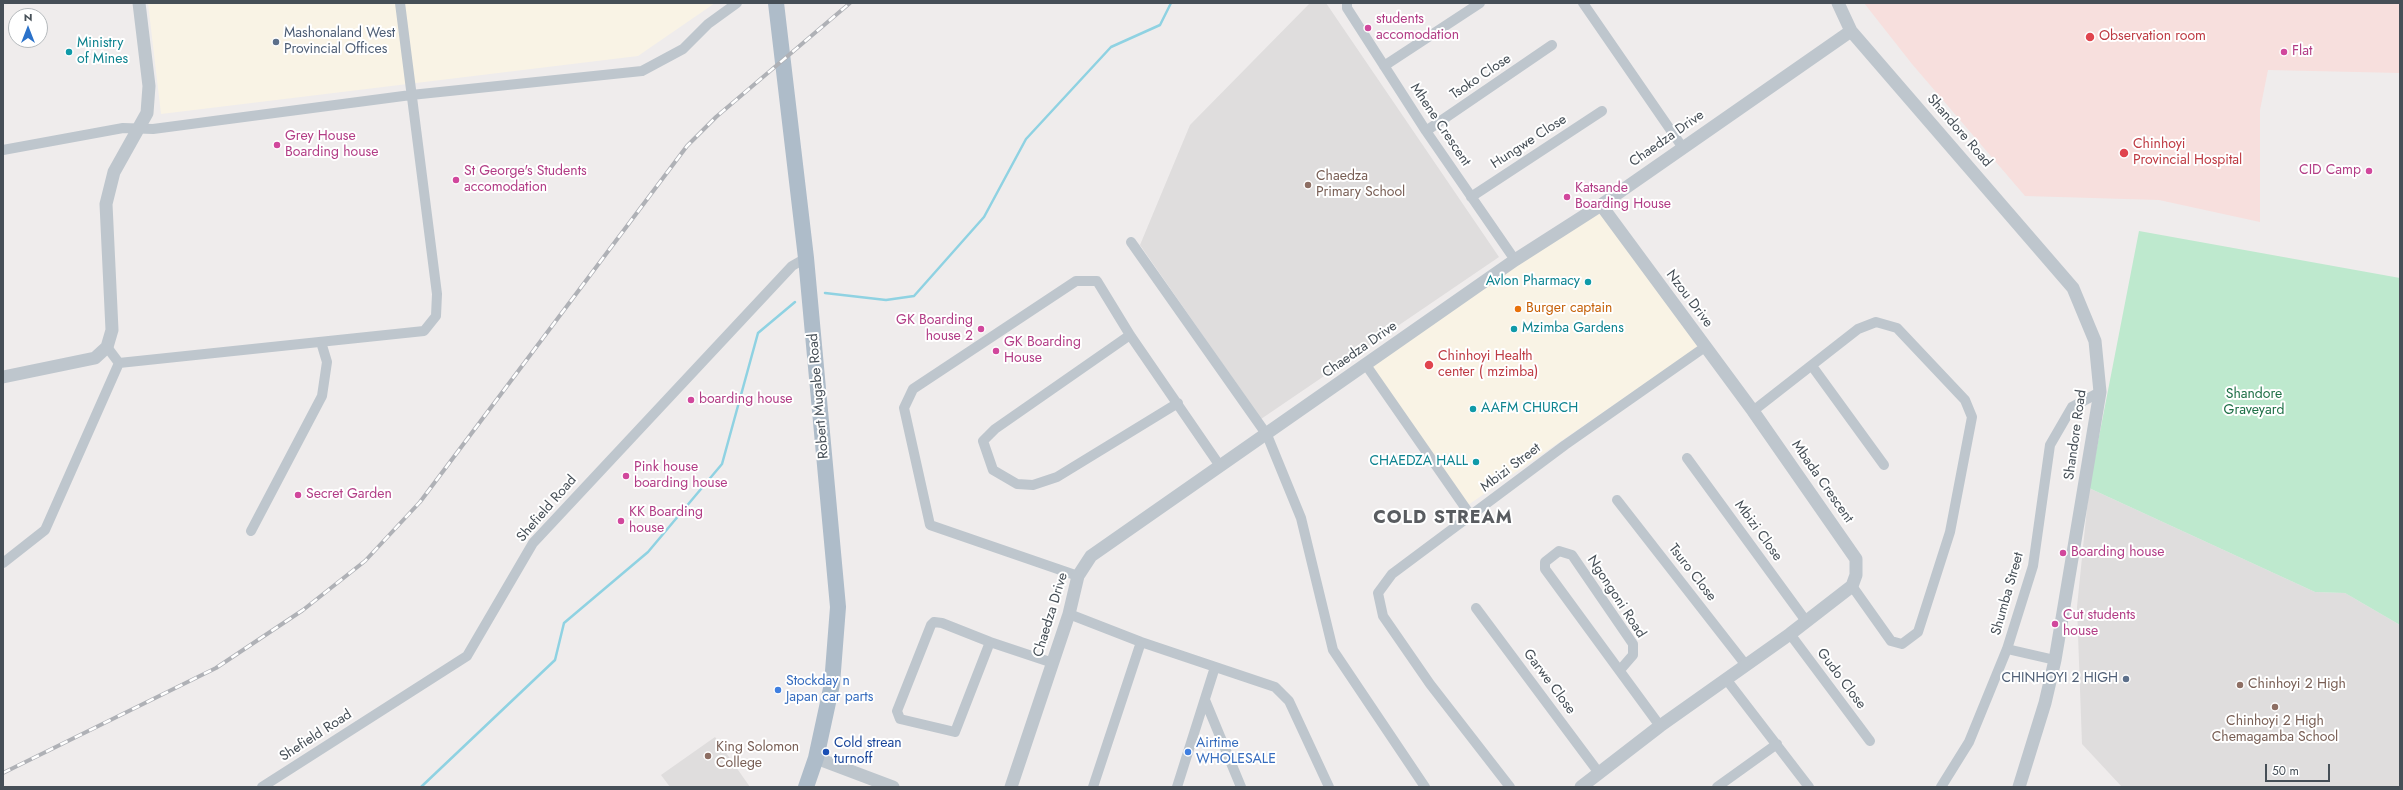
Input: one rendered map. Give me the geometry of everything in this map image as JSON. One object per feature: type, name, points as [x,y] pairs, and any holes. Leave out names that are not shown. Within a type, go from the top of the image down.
[{"type":"main road","name":"Robert Mugabe Road","points":[[776,3],[806,258],[838,607],[832,684],[816,758],[806,787]]},
{"type":"street","points":[[3,377],[95,358],[107,347],[112,330],[106,204],[114,172],[147,113],[149,86],[139,3]]},
{"type":"street","points":[[119,364],[424,331],[436,316],[437,294],[400,3]]},
{"type":"street","points":[[3,150],[123,128],[153,129],[411,95],[642,71],[683,49],[708,24],[737,3]]},
{"type":"street","name":"Mhene Crescent","points":[[1347,3],[1347,8],[1426,131],[1515,260]]},
{"type":"street","points":[[1384,66],[1480,3]]},
{"type":"street","points":[[1583,3],[1683,148]]},
{"type":"street","name":"Shandore Road","points":[[1838,3],[1851,31],[2073,288],[2095,341],[2100,392],[2055,660],[2045,703],[2019,787]]},
{"type":"street","name":"Chaedza Drive","points":[[1011,787],[1069,614],[1078,576],[1091,556],[1267,435],[1515,260],[1601,205],[1851,31]]},
{"type":"street","name":"Tsoko Close","points":[[1426,131],[1552,45]]},
{"type":"street","name":"Hungwe Close","points":[[1471,197],[1602,111]]},
{"type":"street","name":"Nzou Drive","points":[[1601,205],[1705,348],[1753,411]]},
{"type":"street","points":[[1131,242],[1267,435],[1301,518],[1333,650],[1425,787]]},
{"type":"street","name":"Shefield Road","points":[[262,787],[467,656],[533,543],[787,272],[806,258]]},
{"type":"street","points":[[1078,576],[930,525],[904,408],[913,389],[1076,281],[1097,281],[1130,335],[1220,466]]},
{"type":"street","points":[[1581,787],[1660,726],[1745,664],[1790,634],[1854,580],[1891,640],[1902,644],[1918,632],[1950,532],[1972,417],[1965,400],[1897,328],[1876,322],[1858,329],[1753,411]]},
{"type":"street","points":[[1130,335],[995,428],[983,441],[993,470],[1016,484],[1033,485],[1057,477],[1178,403]]},
{"type":"street","points":[[251,531],[322,396],[326,362],[321,342]]},
{"type":"street","points":[[107,347],[119,364]]},
{"type":"street","name":"Mbizi Street","points":[[1510,787],[1430,684],[1383,616],[1378,593],[1392,574],[1565,445],[1705,348]]},
{"type":"street","points":[[3,563],[45,530],[119,364]]},
{"type":"street","points":[[1366,365],[1471,516]]},
{"type":"street","points":[[1812,366],[1884,465]]},
{"type":"street","name":"Shumba Street","points":[[1941,787],[1969,742],[2007,649],[2033,566],[2050,445],[2072,407],[2100,392]]},
{"type":"street","name":"Mbada Crescent","points":[[1753,411],[1856,560],[1854,580]]},
{"type":"street","name":"Mbizi Close","points":[[1687,458],[1806,621]]},
{"type":"street","name":"Tsuro Close","points":[[1618,500],[1745,664]]},
{"type":"street","name":"Ngongoni Road","points":[[1620,670],[1633,655],[1633,644],[1572,555],[1559,551],[1545,562],[1545,569],[1660,726]]},
{"type":"street","name":"Garwe Close","points":[[1476,608],[1599,774]]},
{"type":"street","points":[[1069,614],[1141,642],[1276,687],[1289,701],[1329,787]]},
{"type":"street","points":[[990,642],[955,732],[900,719],[897,711],[931,625],[934,622],[942,623],[990,642],[1053,663]]},
{"type":"street","name":"Gudo Close","points":[[1790,634],[1870,741]]},
{"type":"street","points":[[1093,787],[1141,642]]},
{"type":"street","points":[[2007,649],[2055,660]]},
{"type":"street","points":[[1177,787],[1216,667]]},
{"type":"street","points":[[1726,679],[1809,787]]},
{"type":"street","points":[[1205,700],[1241,787]]},
{"type":"street","points":[[1716,787],[1777,744]]},
{"type":"street","points":[[816,758],[893,787]]},
{"type":"shaded area","points":[[148,3],[715,3],[638,56],[161,114]]},
{"type":"shaded area","name":"Chaedza Primary School","points":[[1310,3],[1326,3],[1499,257],[1261,419],[1140,245],[1190,125]]},
{"type":"shaded area","name":"Chinhoyi Provincial Hospital","points":[[1864,3],[2400,3],[2400,73],[2268,70],[2260,110],[2260,222],[2159,200],[2025,196],[1912,64]]},
{"type":"shaded area","points":[[1598,209],[1698,347],[1468,505],[1369,366]]},
{"type":"shaded area","name":"Chinhoyi 2 High","points":[[2089,488],[2315,592],[2345,593],[2400,625],[2400,787],[2122,787],[2082,744],[2077,607]]},
{"type":"shaded area","name":"King Solomon College","points":[[715,737],[750,787],[670,787],[661,775]]},
{"type":"green space","name":"Shandore Graveyard","points":[[2139,231],[2400,278],[2400,625],[2345,593],[2315,592],[2089,488]]},
{"type":"waterway","points":[[825,293],[886,300],[914,296],[984,217],[1026,139],[1111,47],[1160,25],[1171,3]]},
{"type":"waterway","points":[[421,787],[555,660],[564,623],[648,552],[722,464],[758,333],[795,302]]},
{"type":"railway","points":[[3,773],[216,668],[303,610],[365,561],[420,502],[687,146],[716,117],[850,3]]},
{"type":"place","name":"students accomodation","points":[[1368,28]]},
{"type":"place","name":"Observation room","points":[[2090,37]]},
{"type":"place","name":"Mashonaland West Provincial Offices","points":[[276,42]]},
{"type":"place","name":"Ministry of Mines","points":[[69,52]]},
{"type":"place","name":"Flat","points":[[2284,52]]},
{"type":"place","name":"Grey House Boarding house","points":[[277,145]]},
{"type":"place","name":"Chinhoyi Provincial Hospital","points":[[2124,153]]},
{"type":"place","name":"CID Camp","points":[[2369,171]]},
{"type":"place","name":"St George's Students accomodation","points":[[456,180]]},
{"type":"place","name":"Chaedza Primary School","points":[[1308,185]]},
{"type":"place","name":"Katsande Boarding House","points":[[1567,197]]},
{"type":"place","name":"Avlon Pharmacy","points":[[1588,282]]},
{"type":"place","name":"Burger captain","points":[[1518,309]]},
{"type":"place","name":"GK Boarding house 2","points":[[981,329]]},
{"type":"place","name":"Mzimba Gardens","points":[[1514,329]]},
{"type":"place","name":"GK Boarding House","points":[[996,351]]},
{"type":"place","name":"Chinhoyi Health center ( mzimba)","points":[[1429,365]]},
{"type":"place","name":"boarding house","points":[[691,400]]},
{"type":"place","name":"AAFM CHURCH","points":[[1473,409]]},
{"type":"place","name":"CHAEDZA HALL","points":[[1476,462]]},
{"type":"place","name":"Pink house boarding house","points":[[626,476]]},
{"type":"place","name":"Secret Garden","points":[[298,495]]},
{"type":"place","name":"KK Boarding house","points":[[621,521]]},
{"type":"place","name":"Boarding house","points":[[2063,553]]},
{"type":"place","name":"Cut students house","points":[[2055,624]]},
{"type":"place","name":"CHINHOYI 2 HIGH","points":[[2126,679]]},
{"type":"place","name":"Chinhoyi 2 High","points":[[2240,685]]},
{"type":"place","name":"Stockday n Japan car parts","points":[[778,690]]},
{"type":"place","name":"Chinhoyi 2 High Chemagamba School","points":[[2275,707]]},
{"type":"place","name":"Cold strean turnoff","points":[[826,752]]},
{"type":"place","name":"Airtime WHOLESALE","points":[[1188,752]]},
{"type":"place","name":"King Solomon College","points":[[708,756]]},
{"type":"district","name":"COLD STREAM","points":[[1443,519]]}]
